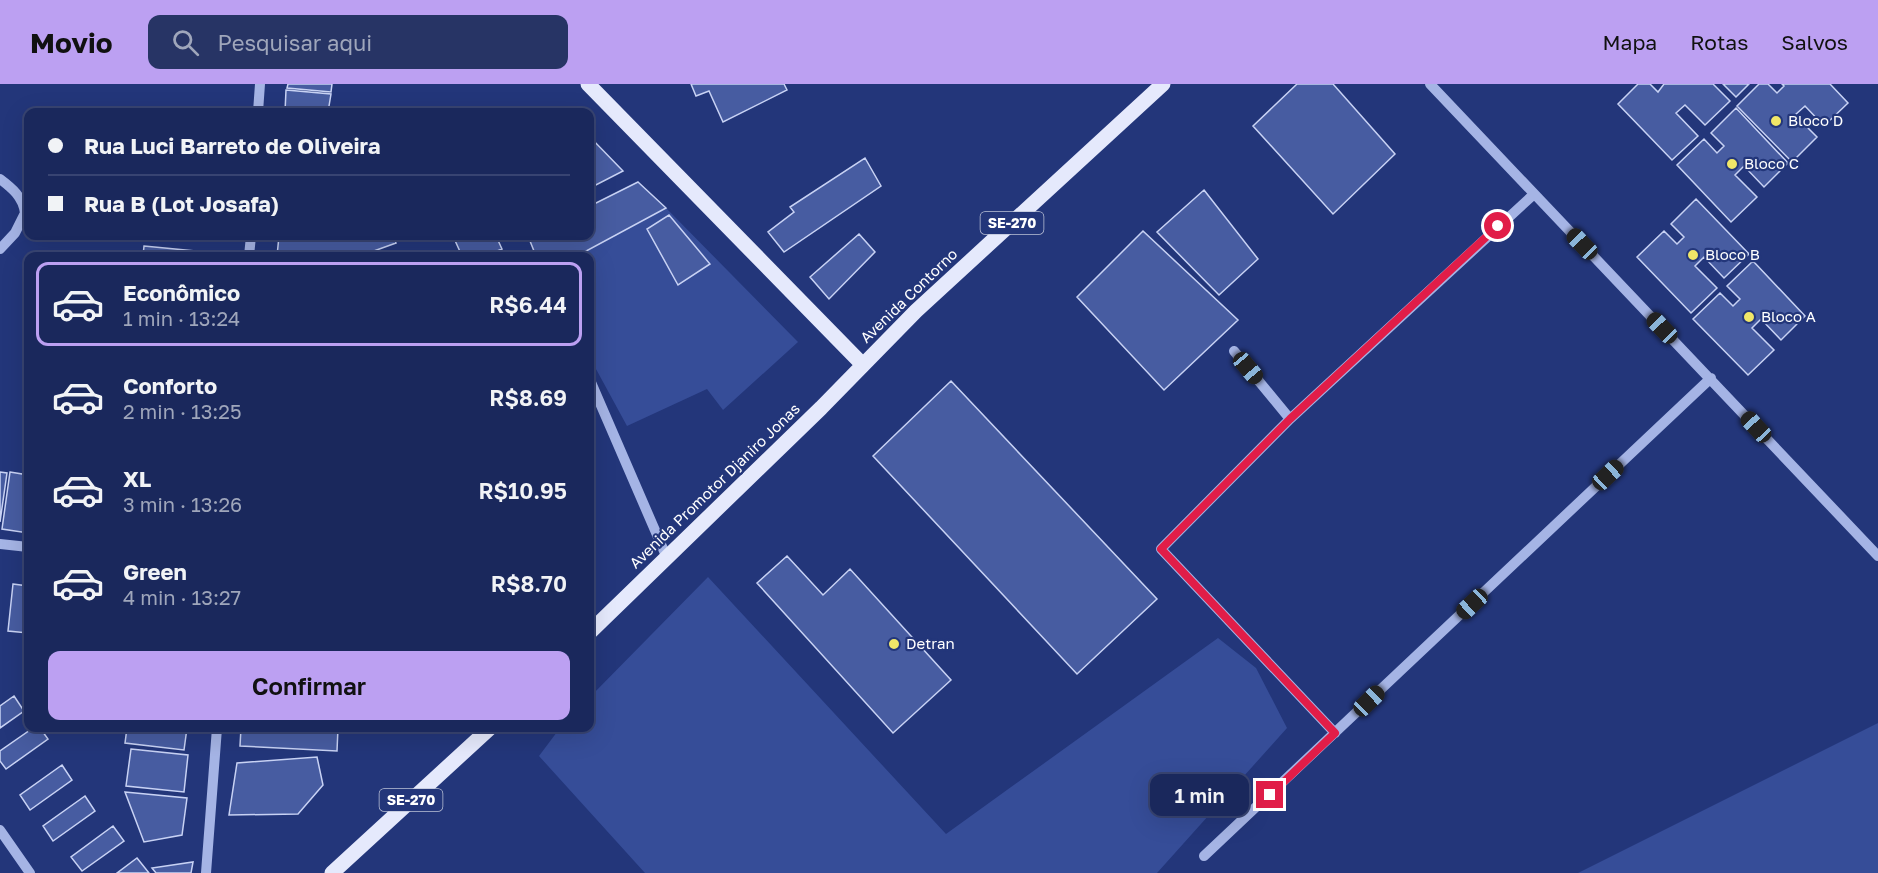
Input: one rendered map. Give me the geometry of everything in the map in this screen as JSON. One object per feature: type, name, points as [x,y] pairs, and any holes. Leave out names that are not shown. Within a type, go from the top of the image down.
[{"type":"main road","name":"Avenida Contorno","points":[[588,84],[863,364],[916,311],[1163,84]]},
{"type":"main road","name":"Avenida Promotor Djaniro Jonas","points":[[594,628],[863,364]]},
{"type":"main road","name":"SE-270","points":[[332,873],[483,732]]},
{"type":"street","points":[[258,108],[260,84]]},
{"type":"street","points":[[1430,84],[1878,556]]},
{"type":"street","points":[[0,179],[14,190],[24,210]]},
{"type":"street","points":[[1335,733],[1161,549],[1290,419],[1533,195]]},
{"type":"street","points":[[0,249],[15,233],[24,215]]},
{"type":"street","points":[[1234,351],[1290,419]]},
{"type":"street","points":[[1204,856],[1711,378]]},
{"type":"street","points":[[594,389],[667,558]]},
{"type":"street","points":[[0,544],[24,547]]},
{"type":"street","points":[[206,873],[217,732]]},
{"type":"street","points":[[0,830],[30,873]]},
{"type":"shaded area","points":[[666,208],[798,342],[723,410],[707,389],[627,426],[594,365],[594,252],[584,252]]},
{"type":"shaded area","points":[[708,577],[946,834],[1218,638],[1256,668],[1287,728],[1157,873],[645,873],[539,756],[557,732],[594,732],[594,693]]},
{"type":"shaded area","points":[[1878,723],[1878,873],[1578,873]]},
{"type":"building","points":[[288,84],[332,84],[331,92],[287,88]]},
{"type":"building","points":[[691,84],[784,84],[787,90],[723,122],[709,91],[696,96]]},
{"type":"building","points":[[1297,84],[1333,84],[1395,154],[1333,214],[1253,126]]},
{"type":"building","points":[[1638,84],[1650,84],[1658,92],[1664,84],[1713,84],[1730,101],[1705,125],[1685,105],[1676,113],[1698,136],[1672,160],[1618,104]]},
{"type":"building","points":[[1723,84],[1749,84],[1736,97]]},
{"type":"building","name":"Bloco D","points":[[1759,84],[1768,84],[1777,93],[1784,86],[1782,84],[1830,84],[1848,103],[1824,126],[1805,106],[1795,115],[1817,137],[1792,162],[1737,106]]},
{"type":"building","points":[[286,90],[331,94],[329,108],[285,108]]},
{"type":"building","name":"Bloco C","points":[[1736,108],[1788,163],[1764,187],[1744,166],[1735,175],[1757,197],[1731,222],[1677,165],[1704,139],[1717,153],[1724,146],[1711,133]]},
{"type":"building","points":[[594,141],[623,171],[594,186]]},
{"type":"building","points":[[865,158],[881,186],[784,252],[768,232],[794,212],[790,207]]},
{"type":"building","points":[[638,182],[666,208],[584,252],[534,252],[530,240],[594,240],[594,204]]},
{"type":"building","points":[[1204,190],[1258,259],[1219,295],[1157,232]]},
{"type":"building","name":"Bloco B","points":[[1696,199],[1749,254],[1724,278],[1704,257],[1695,266],[1717,288],[1691,313],[1637,257],[1664,231],[1677,244],[1684,237],[1671,224]]},
{"type":"building","points":[[669,215],[710,264],[678,285],[647,229]]},
{"type":"building","points":[[1143,231],[1238,320],[1164,390],[1077,297]]},
{"type":"building","points":[[859,234],[875,252],[829,299],[810,277]]},
{"type":"building","points":[[279,240],[395,240],[396,243],[371,252],[277,252]]},
{"type":"building","points":[[455,240],[498,240],[502,249],[495,252],[460,252]]},
{"type":"building","points":[[144,246],[206,252],[143,252]]},
{"type":"building","name":"Bloco A","points":[[1753,261],[1805,316],[1781,340],[1761,319],[1752,328],[1774,350],[1748,375],[1693,319],[1720,293],[1733,306],[1740,299],[1727,286]]},
{"type":"building","points":[[951,381],[1157,599],[1077,674],[873,456]]},
{"type":"building","points":[[0,472],[7,473],[0,522]]},
{"type":"building","points":[[10,472],[24,474],[24,532],[2,529]]},
{"type":"building","points":[[787,556],[823,595],[850,569],[951,680],[893,733],[757,583]]},
{"type":"building","points":[[13,584],[24,585],[24,633],[8,631]]},
{"type":"building","points":[[14,696],[24,711],[0,728],[0,706]]},
{"type":"building","points":[[27,732],[43,732],[48,739],[6,769],[0,761],[0,751]]},
{"type":"building","points":[[126,732],[186,732],[184,750],[125,743]]},
{"type":"building","points":[[241,732],[338,732],[337,751],[240,746]]},
{"type":"building","points":[[131,749],[188,755],[184,792],[126,786]]},
{"type":"building","points":[[317,757],[323,785],[298,814],[229,815],[237,763]]},
{"type":"building","points":[[62,765],[72,780],[30,810],[20,795]]},
{"type":"building","points":[[125,792],[187,798],[182,835],[144,842]]},
{"type":"building","points":[[85,796],[95,811],[53,841],[43,826]]},
{"type":"building","points":[[113,826],[124,841],[82,871],[71,857]]},
{"type":"building","points":[[137,858],[149,873],[117,873]]},
{"type":"building","points":[[193,862],[191,873],[156,873],[152,868]]},
{"type":"place","name":"Bloco D","points":[[1776,121]]},
{"type":"place","name":"Bloco C","points":[[1732,164]]},
{"type":"place","name":"Bloco B","points":[[1693,255]]},
{"type":"place","name":"Bloco A","points":[[1749,317]]},
{"type":"place","name":"Detran","points":[[894,644]]},
{"type":"route","points":[[1270,795],[1335,733],[1161,549],[1290,419],[1498,226]]}]
